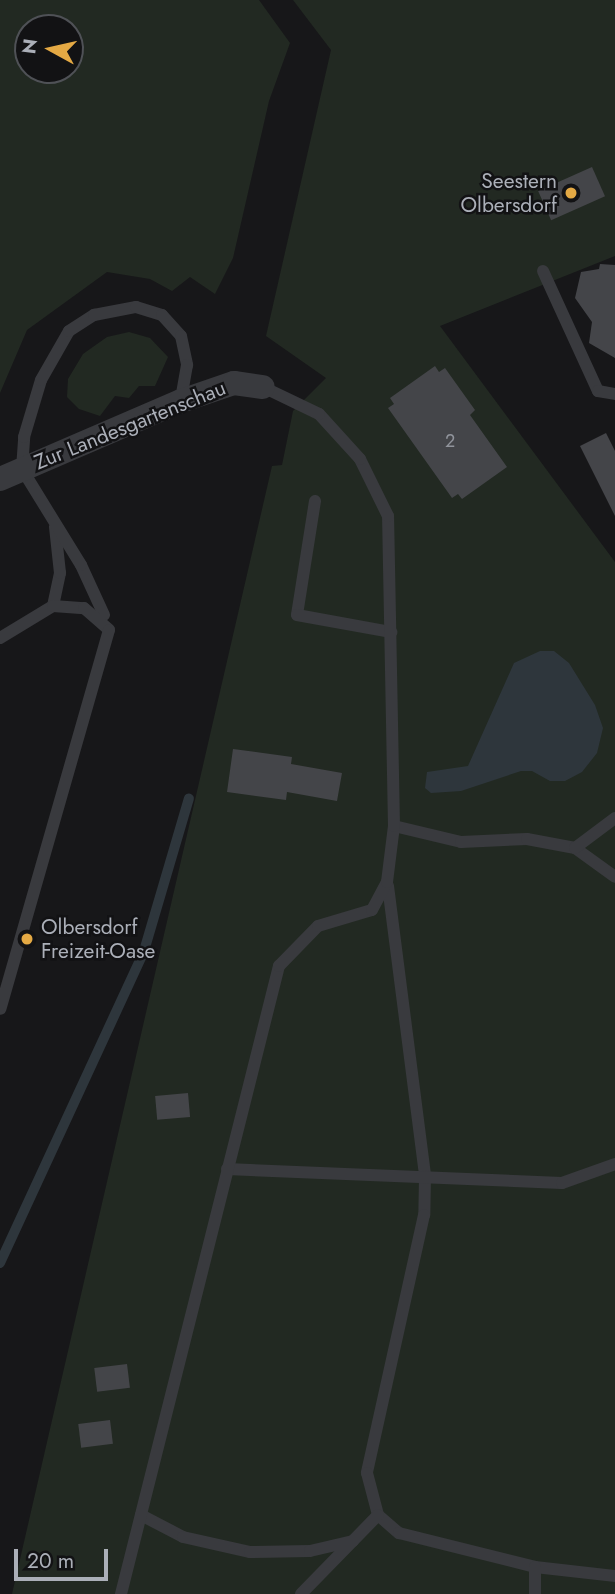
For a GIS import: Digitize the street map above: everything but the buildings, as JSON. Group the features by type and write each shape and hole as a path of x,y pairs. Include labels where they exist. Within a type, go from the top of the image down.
{"street":[{"name":"Zur Landesgartenschau","path":"11,474 181,401 234,383 263,387"}],"lane":[{"path":"543,271 598,391 615,394"},
{"path":"104,615 54,519 11,474 41,380 69,331 94,315 136,307 173,324 186,351 181,401"},
{"path":"263,387 319,414 360,459 388,516 394,826 387,882 425,1176 424,1215 368,1473 378,1515 399,1533 535,1567 615,1576"},
{"path":"315,501 297,615 391,632"},
{"path":"53,606 60,573 54,519"},
{"path":"0,638 53,606 84,608 109,630 0,1009"},
{"path":"575,848 615,818"},
{"path":"394,826 461,842 527,839 575,848 615,877"},
{"path":"124,1592 279,966 318,926 372,909 387,882"},
{"path":"227,1169 562,1183 615,1164"},
{"path":"141,1515 183,1537 250,1552 310,1551 353,1541"},
{"path":"301,1594 378,1515"},
{"path":"535,1567 535,1594"}],"shaded area":[{"path":"0,0 259,0 290,43 269,101 233,258 215,294 190,277 172,291 150,279 107,272 27,330 0,393"},
{"path":"293,0 615,0 615,256 440,326 615,562 615,1594 12,1594 272,466 282,465 293,411 326,378 266,336 331,50"},
{"path":"129,332 150,338 168,357 155,386 139,386 129,398 115,396 100,416 79,409 67,397 68,379 83,354 107,337"},
{"path":"540,651 554,651 569,663 595,705 603,728 597,753 582,772 565,781 550,781 532,771 521,771 461,791 431,793 425,788 427,772 468,766 514,663"}],"waterway":[{"path":"0,1263 144,951 189,798"}],"place":[{"name":"Seestern Olbersdorf","path":"571,193"},
{"name":"Olbersdorf Freizeit-Oase","path":"27,939"}]}
